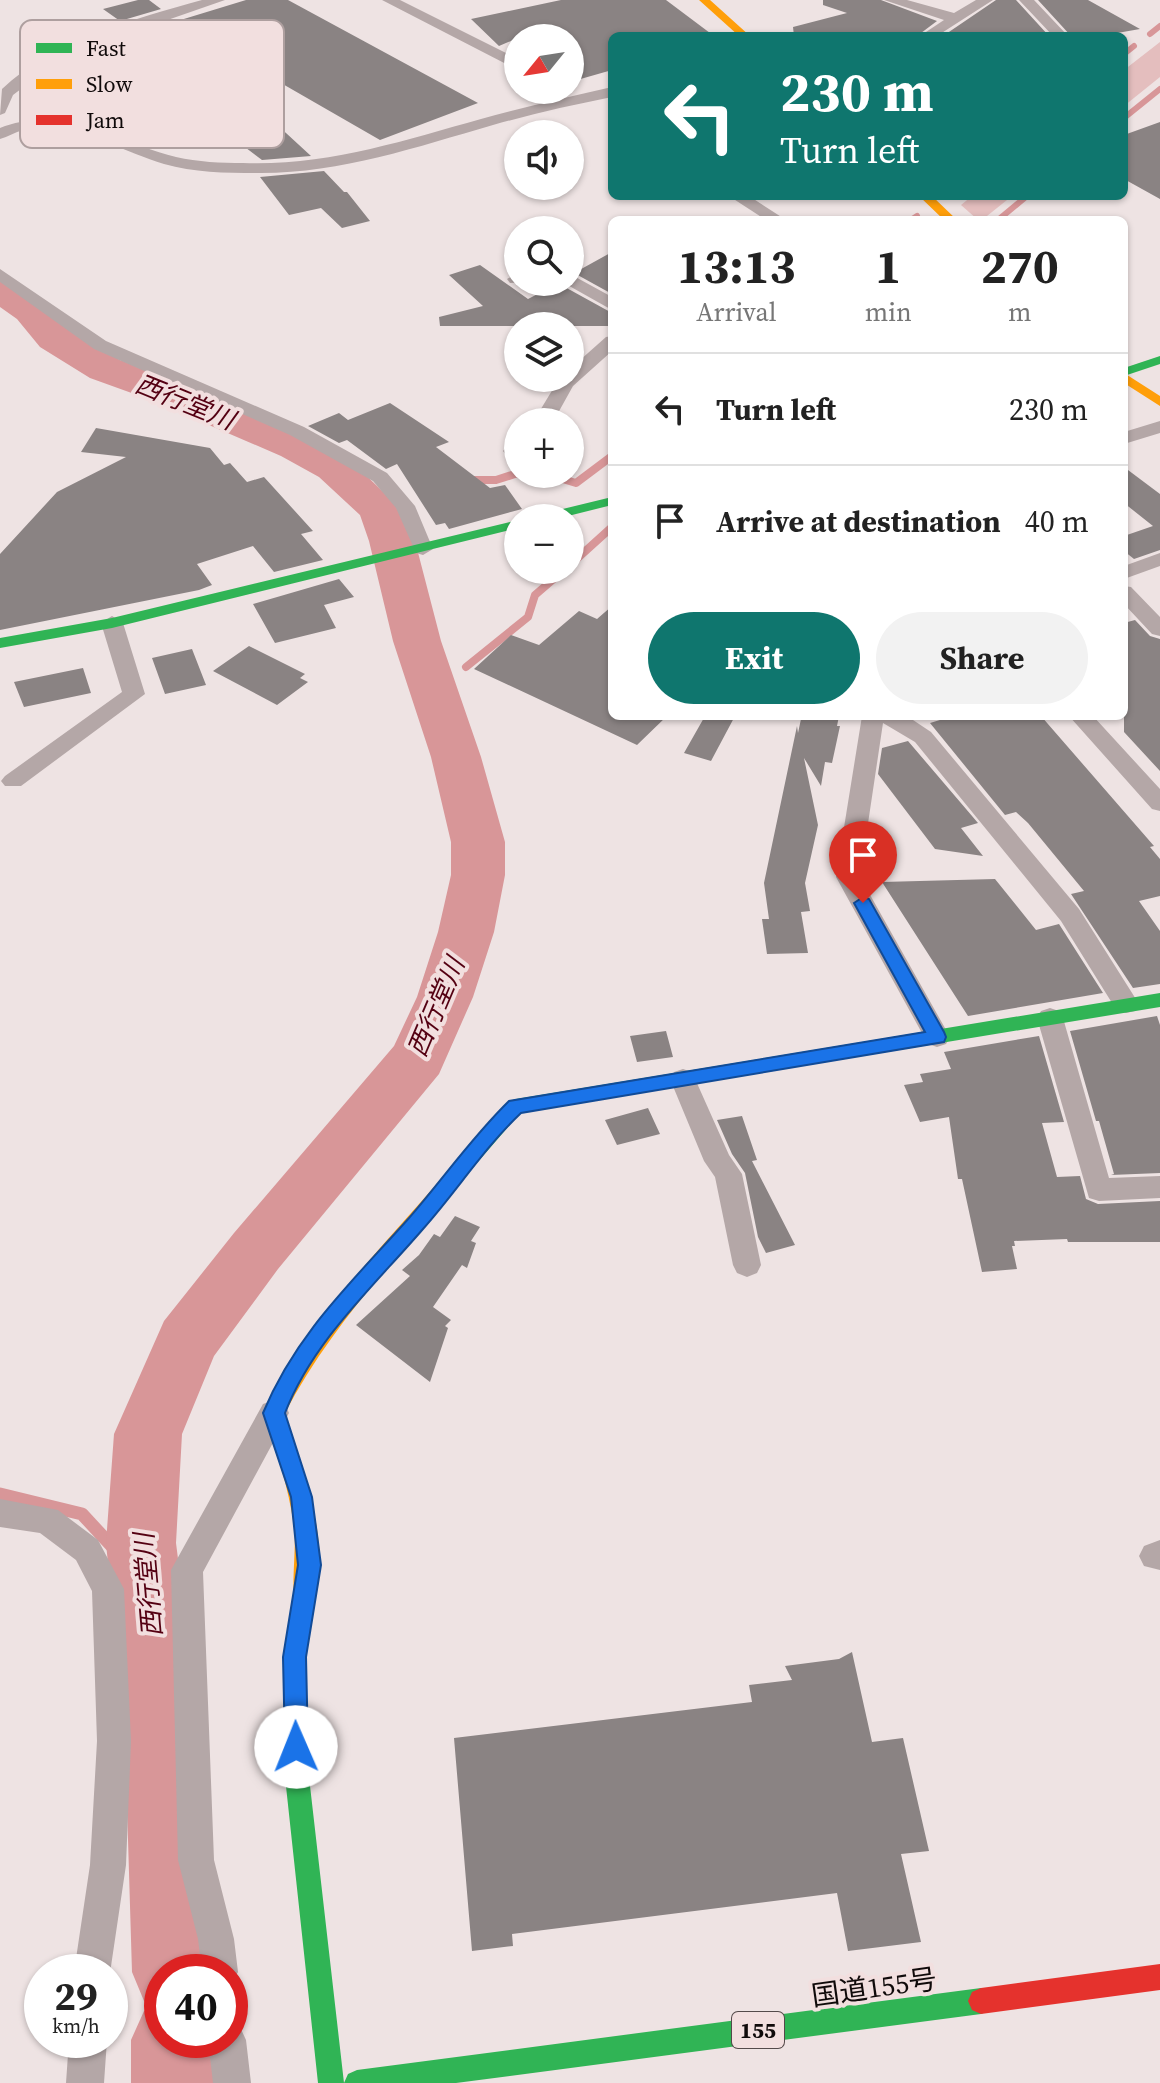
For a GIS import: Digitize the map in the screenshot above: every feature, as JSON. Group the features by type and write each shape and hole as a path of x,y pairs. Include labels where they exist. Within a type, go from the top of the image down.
{"main road":[{"path":"704,0 740,32"},
{"path":"929,200 947,216"},
{"path":"1128,372 1160,360"},
{"path":"1128,377 1160,402"},
{"path":"584,508 608,502"},
{"path":"0,643 112,623 504,528"},
{"path":"331,2083 297,1777 295,1657 310,1565 302,1497 274,1413 288,1379 346,1299 417,1222 493,1128 516,1106 1160,1000"},
{"name":"国道155号","path":"357,2083 1160,1977"}],"street":[{"path":"151,20 218,0"},
{"path":"389,0 504,58"},
{"path":"891,0 954,18"},
{"path":"933,32 986,0"},
{"path":"1026,0 1057,32"},
{"path":"0,110 7,92 20,82"},
{"path":"584,98 608,93"},
{"path":"584,99 602,108"},
{"path":"126,148 168,162 195,166 290,167 332,163 397,149 553,104"},
{"path":"0,134 20,125"},
{"path":"744,200 771,216"},
{"path":"0,274 100,345 297,431 380,477 405,506 418,550"},
{"path":"584,288 608,303"},
{"path":"551,408 566,383 608,345"},
{"path":"1128,437 1160,427"},
{"path":"1128,571 1160,559"},
{"path":"1128,596 1160,629"},
{"path":"13,781 134,694 112,623"},
{"path":"872,720 848,877 937,1037"},
{"path":"898,720 923,737 1070,915 1126,1004"},
{"path":"1084,720 1160,803"},
{"path":"1050,1018 1099,1190 1160,1187"},
{"path":"683,1079 718,1161 728,1174 747,1265"},
{"path":"218,1954 196,1860 187,1570 274,1413"},
{"path":"0,1513 47,1520 87,1550 108,1589 114,1741 108,1865 93,1954"},
{"path":"85,2083 87,2058"},
{"path":"229,2058 232,2083"}],"shaded area":[{"path":"1160,42 1160,77 1128,103 1128,67"},
{"path":"967,200 1007,200 987,216 973,216 961,205"}],"building":[{"path":"149,0 161,9 119,20 103,9"},
{"path":"246,0 288,0 478,103 380,140 284,85 284,20 181,20"},
{"path":"561,0 666,0 709,32 608,32 608,71 584,78 584,24 504,24 504,44 499,46 471,19"},
{"path":"823,0 881,0 937,21 922,32 794,32 793,27 847,13 823,5"},
{"path":"996,0 1016,0 1045,32 949,32"},
{"path":"1038,0 1088,0 1140,29 1123,32 1067,32"},
{"path":"1160,122 1160,199 1128,181 1128,134"},
{"path":"284,131 311,156 262,160 246,148 284,148"},
{"path":"324,171 347,192 370,221 342,228 321,208 289,215 260,177"},
{"path":"608,254 608,292 584,279 584,267"},
{"path":"480,265 504,282 504,296 524,296 528,299 534,296 581,296 608,311 608,326 584,326 584,312 504,312 504,326 440,326 439,317 483,306 449,275"},
{"path":"390,403 449,442 436,447 490,488 504,485 518,504 504,504 504,514 449,529 445,523 436,525 397,464 386,469 347,440 339,443 308,426 339,413 348,420"},
{"path":"96,428 210,448 224,465 230,463 247,482 264,477 313,531 301,534 323,560 274,572 253,546 197,564 212,585 199,590 0,630 0,554 57,492 126,457 81,452"},
{"path":"1128,470 1160,494 1160,550 1134,559 1128,554 1128,535 1153,526 1128,506"},
{"path":"339,579 354,597 324,605 336,628 275,643 253,604"},
{"path":"608,609 608,720 663,720 637,745 474,669 511,635 539,645 579,611 597,619"},
{"path":"1135,620 1150,636 1160,639 1160,771 1124,732 1124,720 1128,720 1128,622"},
{"path":"249,646 305,674 300,678 308,682 277,705 213,671"},
{"path":"192,649 206,685 165,694 152,658"},
{"path":"83,668 91,693 24,707 14,682"},
{"path":"703,720 733,720 711,761 684,753"},
{"path":"801,720 838,720 837,726 840,726 832,763 825,762 821,786 804,758 818,825 805,883 810,911 801,912 808,953 767,954 762,919 769,919 764,883 797,726 798,733"},
{"path":"940,720 1044,720 1154,846 1150,847 1160,859 1160,896 1139,901 1160,931 1160,984 1133,988 1071,894 1084,891 1028,823 1016,812 1005,815 930,723"},
{"path":"908,741 978,823 961,828 983,856 935,849 878,774 882,748"},
{"path":"995,879 1036,930 1059,924 1103,993 968,1016 882,882"},
{"path":"1157,1016 1160,1025 1160,1173 1111,1175 1114,1174 1099,1121 1096,1121 1070,1031"},
{"path":"666,1031 673,1057 637,1062 630,1036"},
{"path":"1039,1036 1064,1122 1042,1123 1057,1177 1080,1176 1086,1199 1098,1204 1160,1201 1160,1242 1014,1241 1015,1246 1012,1246 1017,1269 982,1272 962,1179 958,1179 949,1117 920,1122 904,1085 923,1082 920,1074 951,1069 944,1052"},
{"path":"648,1108 660,1134 617,1145 605,1120"},
{"path":"742,1116 757,1160 752,1161 795,1245 766,1253 758,1237 745,1173 732,1154 717,1120"},
{"path":"455,1216 480,1227 471,1241 476,1243 467,1268 462,1265 433,1307 451,1320 445,1326 448,1328 430,1382 356,1325 410,1276 402,1270 419,1255 434,1234 440,1237"},
{"path":"852,1652 872,1742 903,1738 929,1851 901,1854 921,1942 848,1951 837,1893 512,1934 513,1946 472,1951 454,1738 752,1702 749,1685 792,1680 785,1666 839,1659"}],"waterway":[{"path":"1150,34 1160,26"},
{"path":"1128,51 1134,46"},
{"path":"1128,115 1160,89"},
{"path":"1003,216 1022,200"},
{"name":"西行堂川","path":"0,289 31,311 54,338 105,369 166,391 296,447 334,468 380,510 392,541 417,641 456,757 478,842 478,875 466,932 445,997 418,1058 256,1251 187,1341 148,1434 141,1543 163,1740 172,1954"},
{"path":"584,477 608,459"},
{"path":"468,480 504,477"},
{"path":"584,552 608,531"},
{"path":"466,667 528,617 535,595 548,584"},
{"path":"0,1494 82,1514 146,1583"},
{"name":"西行堂川","path":"173,2058 173,2083"}],"traffic: fast":[{"path":"1128,371 1160,360"},
{"path":"584,508 608,502"},
{"path":"0,643 112,623 504,527"},
{"path":"463,1166 516,1106 1160,1000"},
{"path":"304,1599 295,1657 297,1777 331,2083"},
{"path":"357,2083 981,2001"}],"traffic: slow":[{"path":"704,0 740,32"},
{"path":"929,200 947,216"},
{"path":"1128,380 1160,402"},
{"path":"304,1599 307,1574 305,1527 296,1482 274,1413 292,1378 336,1314 463,1166"}],"traffic: jam":[{"path":"981,2001 1160,1977"}],"route":[{"path":"296,1747 295,1657 310,1565 302,1497 274,1413 288,1379 346,1299 417,1222 493,1128 516,1106 937,1037 863,903"}]}
